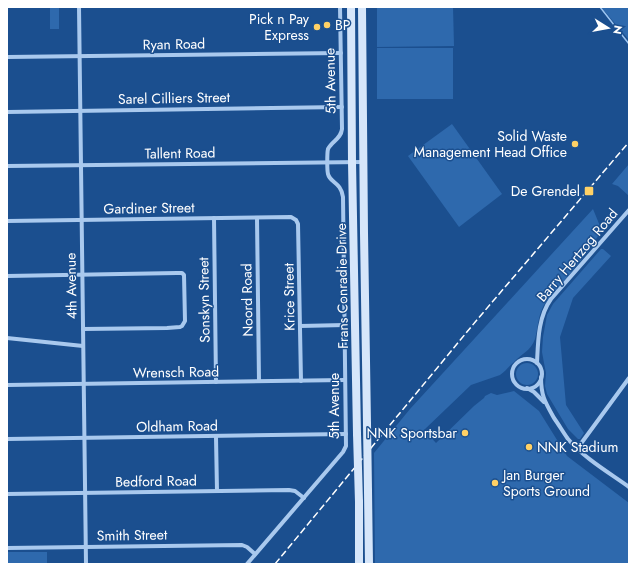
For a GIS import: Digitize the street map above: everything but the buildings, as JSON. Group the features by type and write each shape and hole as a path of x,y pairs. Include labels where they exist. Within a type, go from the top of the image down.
{"main road":[{"name":"Frans Conradie Drive","path":"351,7 352,162 359,564"},
{"name":"Frans Conradie Drive","path":"362,7 369,564"}],"street":[{"name":"4th Avenue","path":"79,7 86,564"},
{"name":"5th Avenue","path":"247,564 343,452 346,446 343,196 340,187 328,176 327,151 342,133 340,7"},
{"name":"Ryan Road","path":"7,57 341,53"},
{"name":"Sarel Cilliers Street","path":"7,112 342,107"},
{"name":"Tallent Road","path":"7,166 363,162"},
{"name":"Barry Hertzog Road","path":"538,363 538,340 546,307 551,299 629,210"},
{"name":"Gardiner Street","path":"7,221 291,217"},
{"name":"Krice Street","path":"291,217 296,220 298,224 300,381"},
{"name":"Sonskyn Street","path":"214,218 216,382"},
{"name":"Noord Road","path":"257,218 259,381"},
{"path":"7,276 182,273 184,275 185,317 182,326 173,328 83,329"},
{"path":"300,326 345,325"},
{"path":"7,338 83,346"},
{"path":"546,404 536,394 527,388 519,386 513,380 512,376 516,363 525,359 538,363 542,372 541,392 546,404 564,434 577,448 629,487"},
{"path":"527,388 532,388 536,385 541,377"},
{"path":"577,448 629,378"},
{"name":"Wrensch Road","path":"7,385 345,380"},
{"name":"Oldham Road","path":"7,439 346,434"},
{"path":"216,437 217,491"},
{"name":"Bedford Road","path":"7,494 292,490 304,498"},
{"name":"Smith Street","path":"7,548 242,545 247,547 255,554"}],"shaded area":[{"path":"50,7 59,7 59,29 50,29"},
{"path":"377,7 453,7 454,46 377,47"},
{"path":"601,7 629,7 629,40"},
{"path":"377,48 453,48 453,99 377,99"},
{"path":"452,124 502,194 459,227 408,156"},
{"path":"629,164 629,196 618,186 612,184"},
{"name":"Jan Burger Sports Ground","path":"593,209 602,231 596,239 597,241 544,305 539,317 535,339 531,347 500,375 471,385 424,430 436,443 485,396 491,393 497,395 514,391 539,411 567,456 629,503 629,564 375,564 374,453 410,409"},
{"path":"601,249 611,256 573,298 560,337 566,405 584,433 580,439 578,439 568,429 547,394 545,386 546,373 542,352 543,337 547,315 553,304"},
{"path":"523,363 531,363 538,370 538,378 531,385 523,385 516,378 516,370"},
{"path":"7,552 47,552 47,564 7,564"}],"waterway":[{"path":"600,7 629,44"}],"railway":[{"path":"275,564 476,321 629,142"}],"place":[{"name":"BP","path":"327,25"},
{"name":"Pick n Pay Express","path":"317,27"},
{"name":"Solid Waste Management Head Office","path":"575,144"},
{"name":"De Grendel","path":"589,191"},
{"name":"NNK Sportsbar","path":"465,433"},
{"name":"NNK Stadium","path":"529,447"},
{"name":"Jan Burger Sports Ground","path":"495,483"}]}
